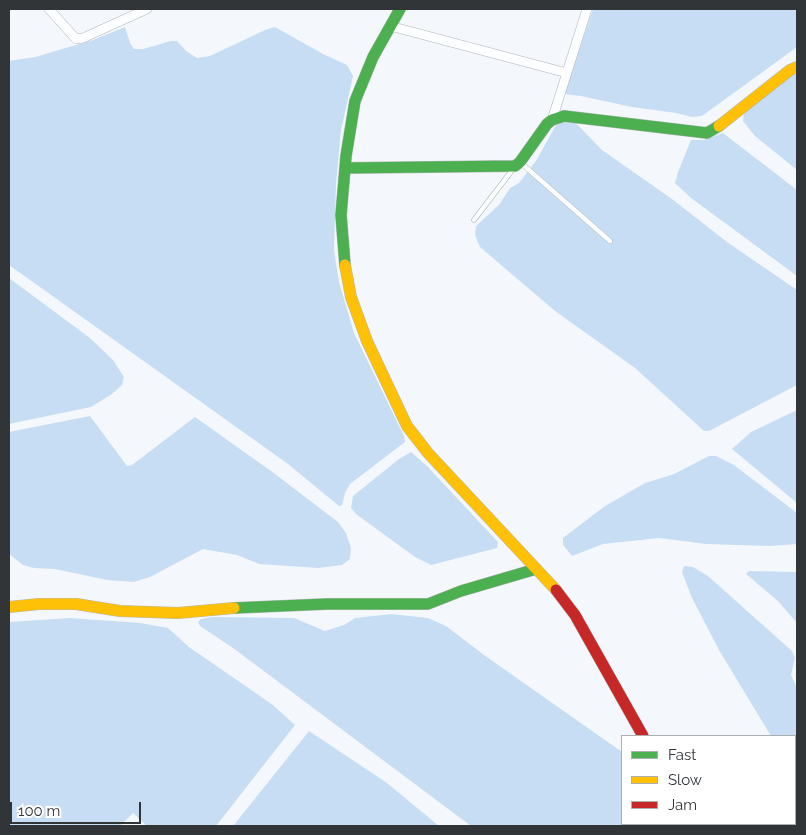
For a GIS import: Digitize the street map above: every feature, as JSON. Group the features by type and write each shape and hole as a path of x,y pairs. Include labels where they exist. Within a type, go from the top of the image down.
{"street":[{"path":"49,9 73,37 80,39 147,9"},
{"path":"400,9 373,57 355,101 344,168 341,214 346,275 351,297 367,340 396,404 416,440 555,588 575,615 642,735"},
{"path":"344,168 518,164 552,120 587,9"},
{"path":"390,26 567,73"},
{"path":"552,120 564,116 707,133 715,130 790,70 797,67"},
{"path":"9,607 39,604 76,604 120,611 178,613 217,609 328,604 428,604 461,591 536,569"}],"lane":[{"path":"474,220 518,164 610,241"}],"water":[{"path":"593,9 797,9 797,47 702,116 692,117 564,94"},
{"path":"125,27 134,49 143,49 177,41 186,51 197,58 210,56 275,27 347,65 353,76 341,130 336,184 334,250 339,282 354,333 404,436 405,442 350,484 342,505 339,506 288,464 9,265 9,61 35,57 93,40"},
{"path":"797,71 797,170 755,136 743,121 744,112"},
{"path":"572,119 602,150 672,199 727,242 797,290 797,385 709,431 704,431 635,368 555,311 480,247 475,235 476,226 499,205 510,188 519,183 536,161 556,125"},
{"path":"723,133 797,190 797,276 691,198 675,183 691,140 704,140"},
{"path":"9,278 90,338 113,360 124,377 122,385 112,394 91,407 9,424"},
{"path":"797,410 797,503 732,449 751,432"},
{"path":"90,416 127,466 132,465 195,417 338,522 346,533 351,548 350,559 342,565 318,568 259,564 237,555 203,549 150,577 134,582 107,580 55,569 34,568 23,565 9,554 9,432"},
{"path":"411,452 427,466 498,542 497,548 431,565 415,557 356,514 351,508 353,496 399,459"},
{"path":"709,456 716,456 734,465 797,513 797,544 770,546 706,544 659,538 603,544 572,556 563,545 563,538 605,506 645,483 674,474"},
{"path":"684,566 693,567 708,576 792,651 795,658 791,675 797,688 797,775 796,735 770,735 719,650 692,598 682,572"},
{"path":"749,571 797,572 797,623 778,601 746,574"},
{"path":"391,614 428,618 446,626 621,751 621,825 674,826 471,826 233,648 200,626 198,622 201,619 213,617 294,618 325,631 344,625 355,618"},
{"path":"70,618 140,623 168,628 189,647 273,705 295,725 216,826 147,826 133,813 120,826 9,826 9,622"},
{"path":"309,731 387,783 439,826 233,826"}],"traffic: fast":[{"path":"345,265 341,215 346,156 355,101 373,57 400,9"},
{"path":"345,168 515,166 520,162 547,124 564,116 707,133 719,126"},
{"path":"234,608 327,604 428,604 461,591 536,569"}],"traffic: slow":[{"path":"719,126 790,70 797,67"},
{"path":"345,265 351,297 367,341 407,426 428,453 556,590"},
{"path":"9,607 39,604 76,604 120,611 178,613 234,608"}],"traffic: jam":[{"path":"556,590 575,615 642,735"}]}
